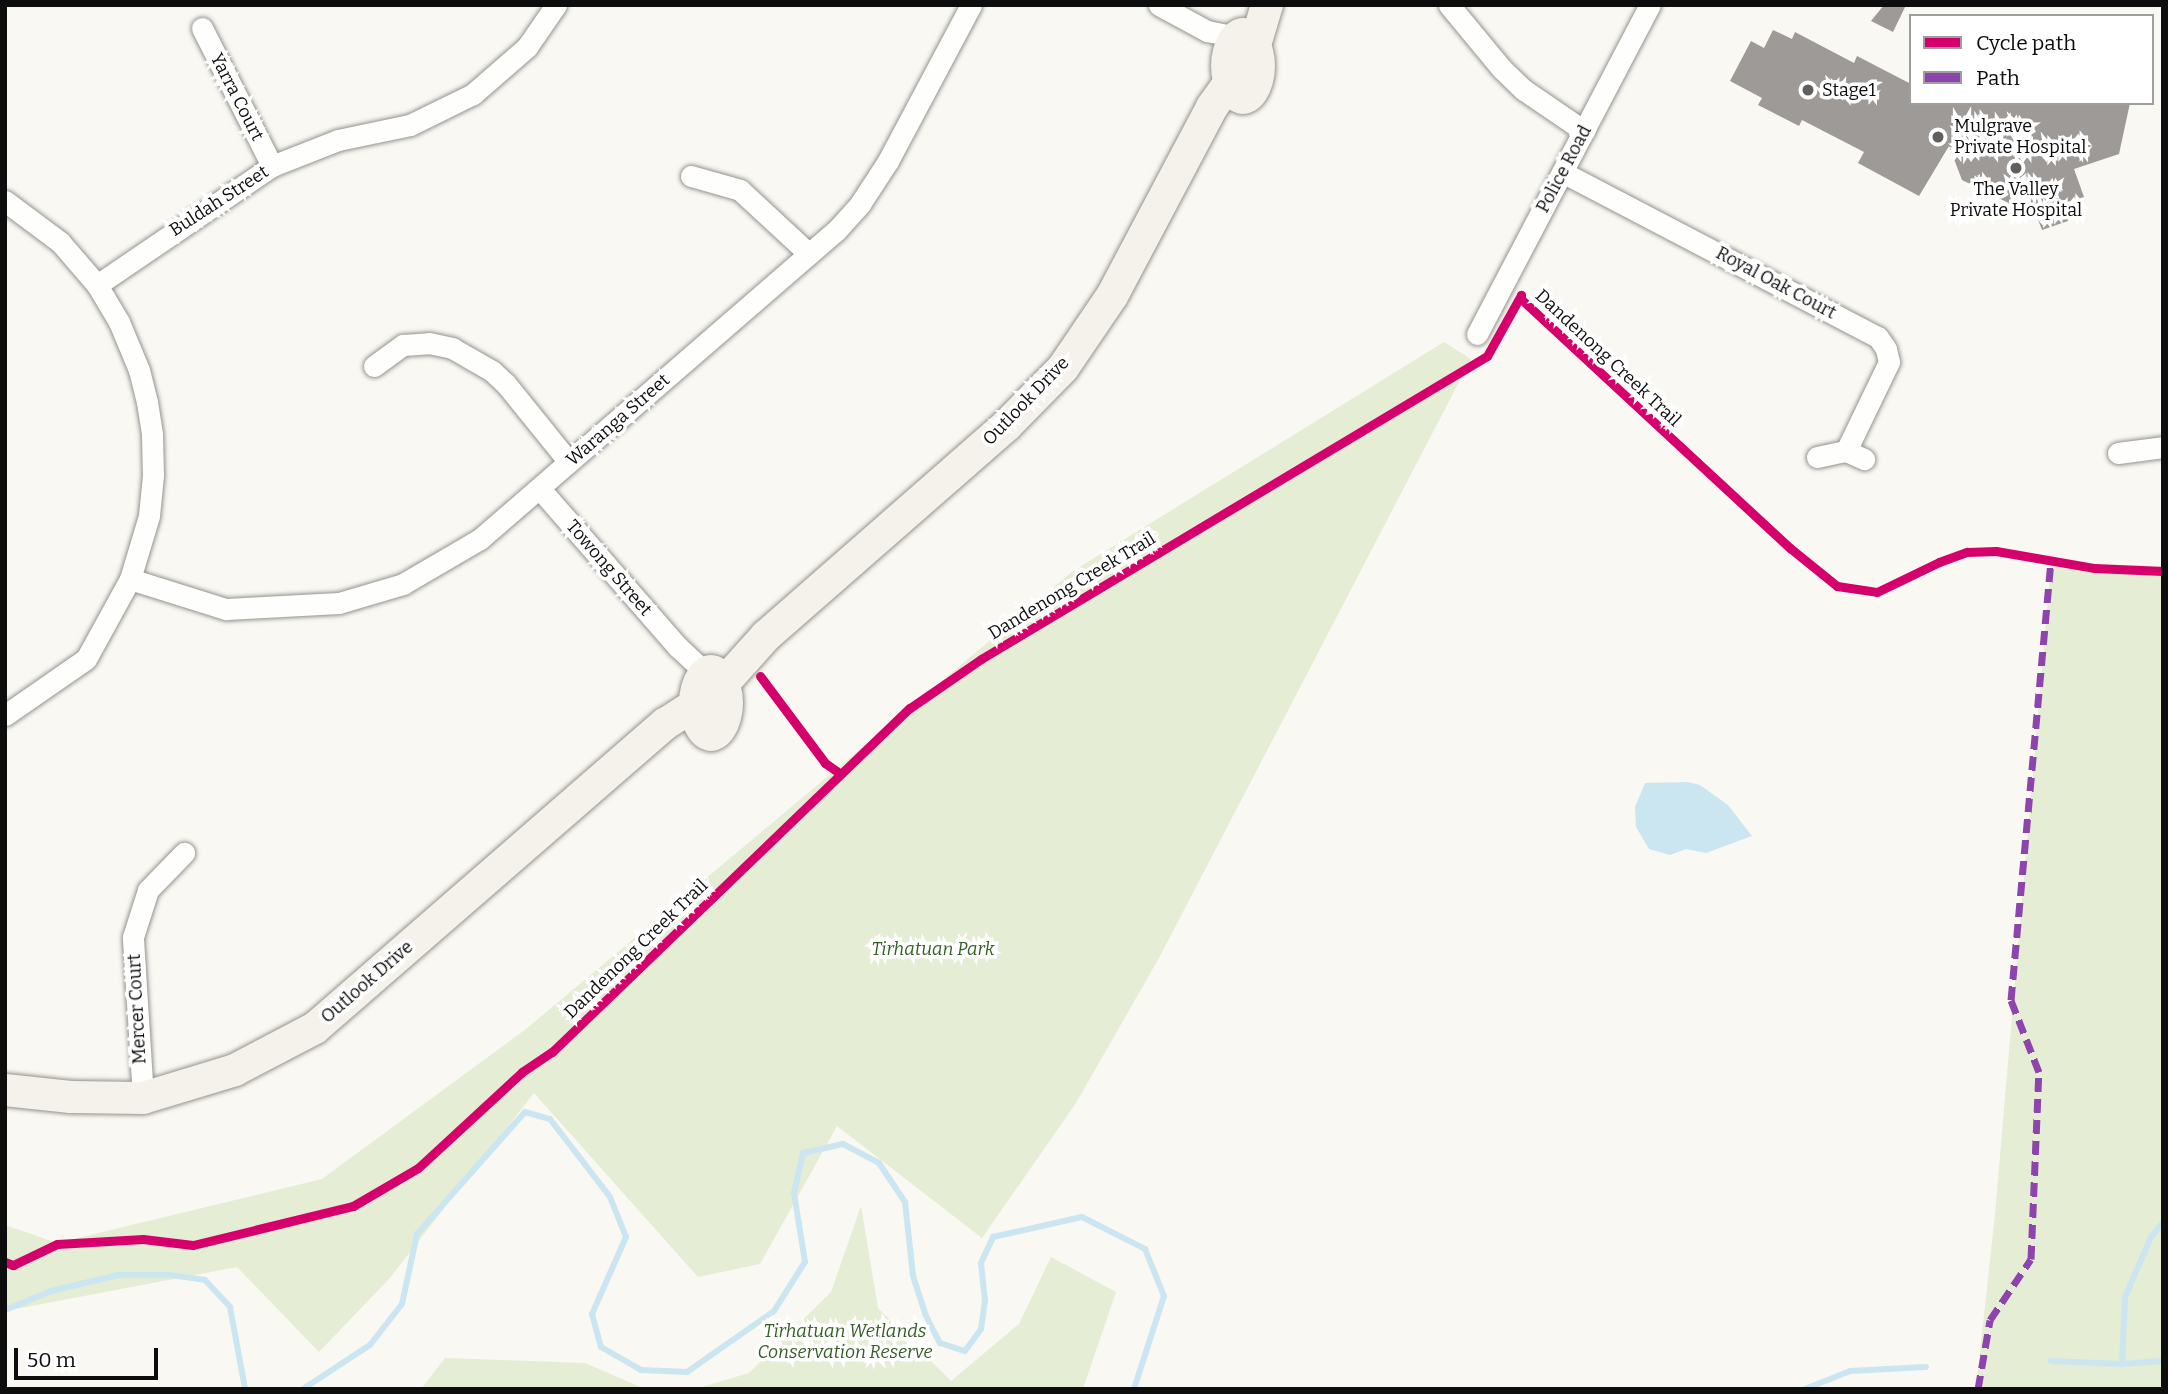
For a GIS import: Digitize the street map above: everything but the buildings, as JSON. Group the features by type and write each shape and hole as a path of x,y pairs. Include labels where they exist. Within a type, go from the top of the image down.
{"street":[{"name":"Buldah Street","path":"97,285 272,166 338,140 410,125 472,94 527,47 556,5"},
{"name":"Waranga Street","path":"130,579 226,610 339,603 403,584 480,539 835,232 874,184 971,5"},
{"path":"1159,5 1233,45"},
{"name":"Outlook Drive","path":"5,1090 71,1097 143,1098 235,1070 315,1028 665,724 706,681 766,636 1006,426 1063,368 1112,296 1212,107 1233,45 1265,5"},
{"path":"1449,5 1517,83 1549,110 1584,131"},
{"name":"Police Road","path":"1477,334 1650,5"},
{"name":"Yarra Court","path":"202,27 272,166"},
{"name":"Royal Oak Court","path":"1562,172 1878,337 1886,349 1889,362 1855,455 1817,457"},
{"path":"691,176 740,190 809,254"},
{"path":"5,201 52,235 97,285 119,322 139,370 152,435 149,516 130,579 86,659 8,706"},
{"path":"374,366 403,345 429,343 452,348 492,371 506,384 569,461"},
{"path":"2118,453 2163,447"},
{"name":"Towong Street","path":"540,489 706,681"},
{"name":"Mercer Court","path":"143,1098 133,937 148,890 184,853"}],"green space":[{"name":"Tirhatuan Park","path":"1444,342 1471,359 1159,958 1076,1103 982,1238 837,1126 760,1264 698,1277 534,1093 389,1279 319,1352 237,1267 5,1311 5,1225 57,1243 322,1179 526,1029 1073,571"},
{"path":"2051,563 2163,566 2163,1389 1976,1389 1995,1214"},
{"name":"Tirhatuan Wetlands Conservation Reserve","path":"861,1206 878,1308 951,1381 1019,1324 1051,1257 1116,1292 1083,1389 695,1389 749,1373 831,1292"},
{"path":"445,1358 585,1363 645,1389 421,1389"}],"water":[{"path":"1688,782 1700,785 1728,805 1752,836 1706,853 1686,849 1670,855 1649,849 1636,827 1635,807 1645,783"}],"waterway":[{"path":"303,1389 370,1345 402,1304 417,1234 525,1112 550,1119 610,1197 626,1237 592,1314 601,1347 641,1370 687,1372 774,1311 805,1262 794,1193 803,1153 843,1144 879,1163 905,1202 913,1276 925,1314 940,1343 965,1351 981,1329 985,1301 981,1263 993,1237 1082,1217 1145,1249 1164,1296 1134,1389"},
{"path":"2051,1361 2122,1364 2125,1297 2151,1237 2163,1222"},
{"path":"5,1310 51,1291 118,1275 170,1275 205,1280 230,1307 245,1389"},
{"path":"2122,1364 2163,1361"},
{"path":"1805,1389 1850,1371 1926,1367"}],"marked path":[{"path":"1978,1389 1990,1320 2031,1259 2039,1072 2011,1000 2051,563"}],"cycle path":[{"name":"Dandenong Creek Trail","path":"5,1262 13,1265 57,1244 143,1239 193,1245 353,1206 418,1168 522,1072 552,1052 910,708 981,659 1487,356 1521,295 1521,299 1790,548 1837,586 1877,592 1939,562 1967,552 1996,551 2094,568 2163,571"},
{"path":"760,676 825,763 841,774"}],"place":[{"name":"Stage1","path":"1808,90"},
{"name":"Mulgrave Private Hospital","path":"1938,137"},
{"name":"The Valley Private Hospital","path":"2016,168"}]}
